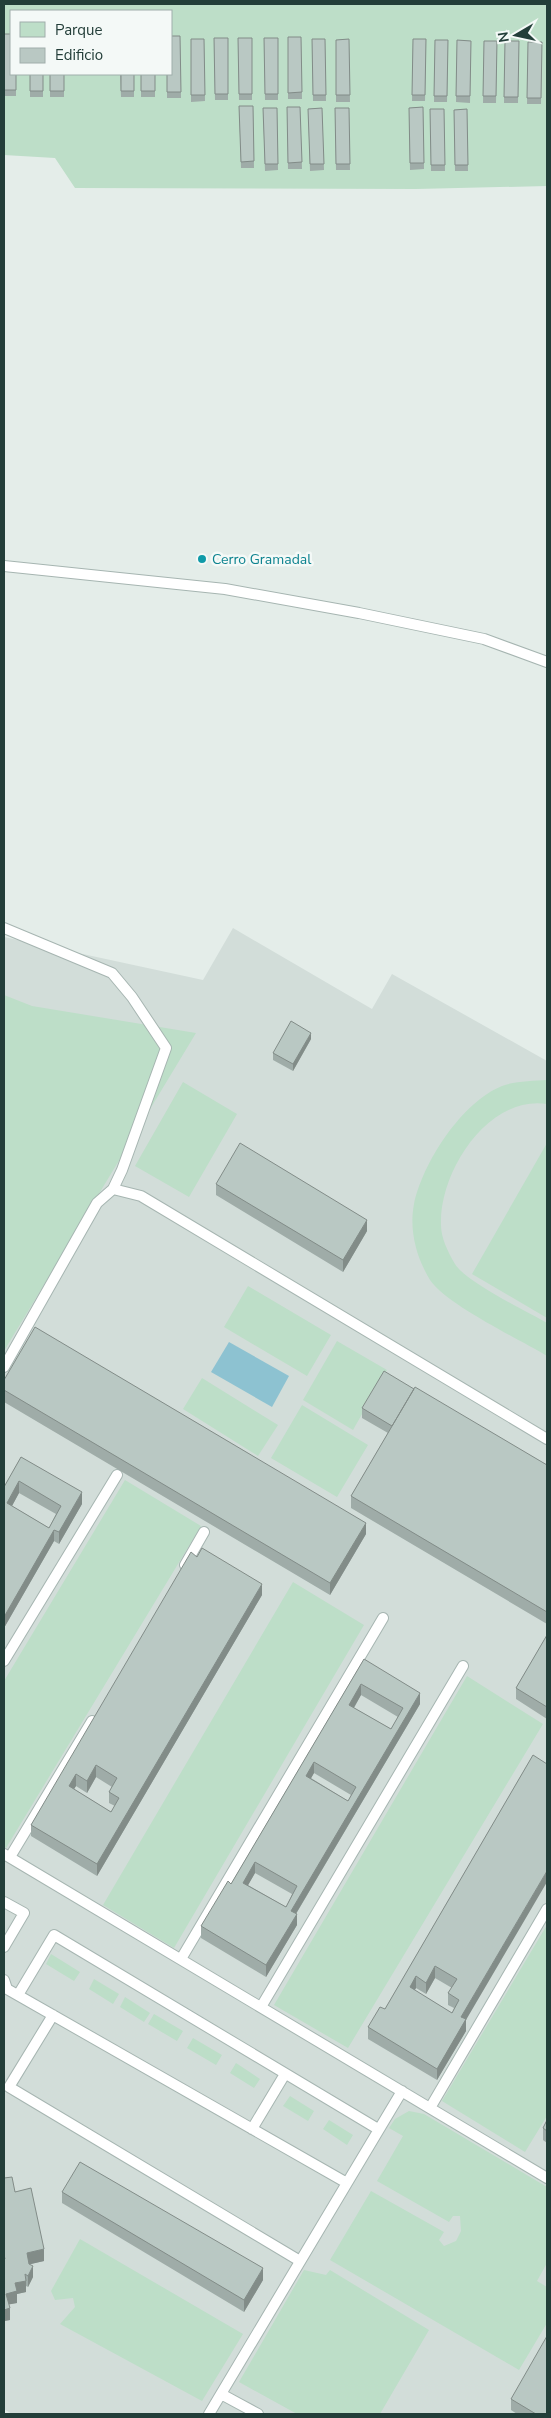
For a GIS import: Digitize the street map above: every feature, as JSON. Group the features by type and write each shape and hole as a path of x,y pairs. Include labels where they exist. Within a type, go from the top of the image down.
{"lane":[{"path":"4,566 226,590 359,613 484,638 547,662"},
{"path":"4,928 112,973 132,997 166,1048 122,1170 113,1189 97,1203 4,1367"},
{"path":"113,1189 141,1196 547,1439"},
{"path":"4,1661 117,1476"},
{"path":"179,1575 204,1532"},
{"path":"181,1959 383,1618"},
{"path":"261,2007 463,1666"},
{"path":"97,1712 7,1856 547,2178"},
{"path":"4,1902 24,1914 4,1947"},
{"path":"430,2108 547,1909"},
{"path":"18,1995 54,1936 378,2130"},
{"path":"4,1980 7,1989 347,2183"},
{"path":"53,2015 9,2087 300,2261"},
{"path":"252,2129 285,2074"},
{"path":"209,2414 402,2091"},
{"path":"221,2394 258,2414"}],"shaded area":[{"path":"233,928 372,1009 392,974 547,1061 547,2414 12,2414 4,2409 4,937 203,980"}],"green space":[{"path":"4,4 547,4 547,186 416,189 75,188 55,158 4,155"},
{"path":"4,995 32,1006 196,1033 4,1351"},
{"path":"547,1080 547,1104 525,1104 505,1112 487,1124 471,1141 458,1161 448,1182 441,1225 447,1250 461,1271 483,1287 547,1323 547,1356 467,1311 439,1290 430,1280 417,1253 412,1224 414,1204 426,1170 446,1135 459,1119 487,1094 502,1086 518,1082"},
{"path":"183,1082 237,1114 189,1197 135,1166"},
{"path":"547,1143 547,1318 472,1274"},
{"path":"248,1286 331,1335 307,1376 224,1327"},
{"path":"337,1341 387,1370 353,1430 303,1400"},
{"path":"202,1378 278,1425 258,1456 183,1409"},
{"path":"302,1405 368,1445 337,1497 271,1458"},
{"path":"125,1480 201,1526 6,1848 4,1847 4,1681"},
{"path":"293,1582 364,1625 174,1948 103,1905"},
{"path":"467,1676 543,1724 348,2048 274,2005"},
{"path":"547,1925 547,2116 525,2152 442,2101"},
{"path":"51,1954 80,1972 74,1981 46,1964"},
{"path":"94,1979 119,1994 113,2004 89,1989"},
{"path":"125,1997 150,2013 144,2022 120,2007"},
{"path":"154,2014 183,2031 177,2041 148,2024"},
{"path":"193,2038 222,2055 216,2065 187,2048"},
{"path":"236,2063 260,2079 254,2088 230,2073"},
{"path":"290,2096 314,2111 308,2121 283,2106"},
{"path":"409,2111 424,2114 547,2187 547,2263 537,2281 547,2287 547,2323 519,2370 330,2260 371,2191 444,2232 439,2240 444,2246 456,2241 461,2231 460,2216 453,2216 449,2222 377,2181 403,2136 389,2128 395,2119"},
{"path":"329,2120 353,2135 347,2145 323,2129"},
{"path":"80,2239 243,2334 202,2401 60,2324 75,2307 73,2298 55,2300 51,2291"},
{"path":"304,2270 326,2275 330,2270 429,2330 380,2414 297,2414 239,2382"}],"water":[{"path":"229,1342 289,1376 272,1407 211,1372"}],"building":[{"path":"4,34 10,34 10,75 16,75 16,90 4,90"},
{"path":"172,36 180,36 181,92 167,92 167,75 172,75"},
{"path":"288,37 301,37 302,92 288,93"},
{"path":"214,38 228,38 228,94 215,94"},
{"path":"238,38 252,38 252,94 239,94"},
{"path":"264,38 278,38 278,94 265,94"},
{"path":"191,39 204,39 205,95 191,95"},
{"path":"312,39 325,39 326,95 313,95"},
{"path":"349,39 350,95 336,95 336,40"},
{"path":"413,39 426,39 425,95 412,95"},
{"path":"435,40 448,40 447,96 434,96"},
{"path":"457,40 471,41 470,96 456,96"},
{"path":"484,41 497,41 496,96 483,96"},
{"path":"505,41 519,41 518,97 504,97"},
{"path":"528,42 542,42 541,98 527,98"},
{"path":"30,75 43,75 43,91 30,91"},
{"path":"50,75 64,75 64,91 50,91"},
{"path":"121,75 134,75 134,91 121,91"},
{"path":"141,75 155,75 155,91 141,91"},
{"path":"239,106 253,106 254,161 241,162"},
{"path":"287,107 300,107 302,162 288,163"},
{"path":"423,107 424,163 410,163 409,108"},
{"path":"263,108 277,108 278,164 265,164"},
{"path":"322,108 324,164 310,164 308,109"},
{"path":"335,108 349,108 350,164 336,164"},
{"path":"430,109 444,109 445,165 431,165"},
{"path":"467,109 468,165 455,165 454,110"},
{"path":"291,1021 311,1033 293,1064 273,1053"},
{"path":"240,1143 367,1220 343,1260 216,1184"},
{"path":"35,1327 366,1523 330,1583 4,1390 4,1380"},
{"path":"384,1371 414,1389 392,1426 362,1408"},
{"path":"415,1387 547,1465 547,1612 351,1496"},
{"path":"21,1457 82,1492 59,1532 54,1530 4,1617 4,1487","holes":["19,1481 61,1506 49,1528 7,1503"]},
{"path":"202,1548 262,1584 97,1864 31,1825 191,1552 197,1557","holes":["96,1765 117,1778 109,1792 119,1798 111,1812 69,1786 76,1774 87,1781"]},
{"path":"547,1635 547,1707 516,1688"},
{"path":"364,1659 420,1693 291,1911 297,1914 266,1965 201,1926 228,1881 231,1884","holes":["361,1684 403,1708 391,1729 349,1705","314,1762 356,1787 348,1801 306,1776","255,1862 297,1886 286,1907 243,1883"]},
{"path":"533,1755 547,1764 547,1871 461,2017 466,2019 437,2069 368,2027 380,2007 385,2009","holes":["435,1966 457,1979 448,1993 459,2000 452,2013 410,1987 416,1976 426,1983"]},
{"path":"547,2120 547,2131 543,2128"},
{"path":"80,2162 263,2268 244,2300 62,2192"},
{"path":"12,2177 15,2192 31,2188 44,2249 27,2253 29,2264 33,2266 28,2276 25,2274 26,2281 15,2283 17,2291 6,2294 10,2308 4,2310 4,2178"},
{"path":"547,2336 547,2414 536,2414 511,2399"}],"place":[{"name":"Cerro Gramadal","path":"202,559"}]}
